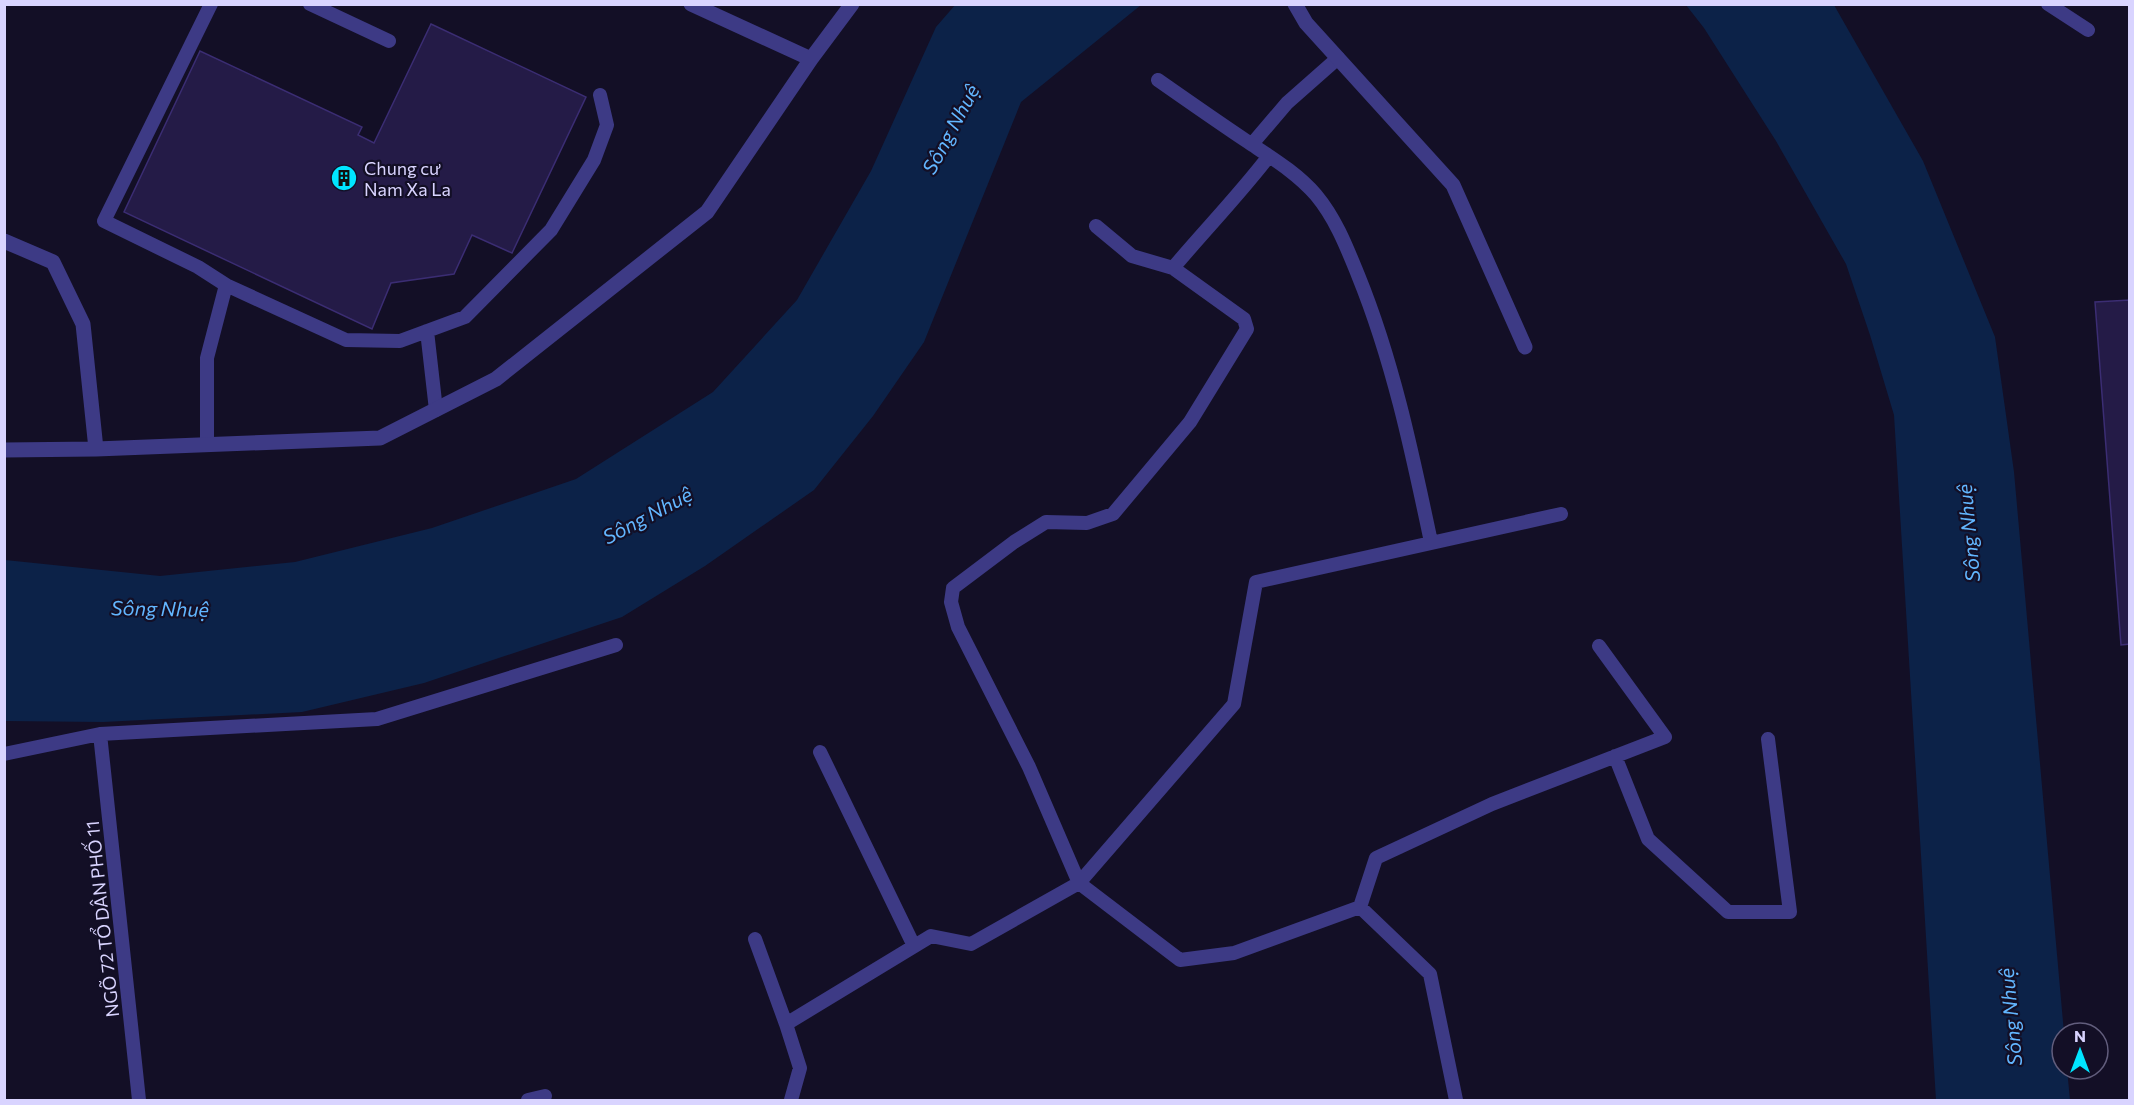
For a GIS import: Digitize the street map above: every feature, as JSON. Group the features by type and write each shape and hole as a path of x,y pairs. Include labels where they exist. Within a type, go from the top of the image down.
{"street":[{"path":"691,4 811,59"},
{"path":"4,450 96,449 380,438 496,379 707,212 811,59 852,4"},
{"path":"1295,4 1306,23 1452,185 1526,347"},
{"path":"4,242 53,262 83,324 96,449"}],"lane":[{"path":"211,4 104,221 198,267 226,285 346,340 400,341 465,316 551,230 594,160 607,125 600,95"},
{"path":"310,4 389,41"},
{"path":"2048,4 2088,30"},
{"path":"1252,144 1287,103 1338,58"},
{"path":"1158,80 1296,175 1316,195 1332,217 1370,306 1392,378 1410,440 1431,542"},
{"path":"1173,268 1269,156"},
{"path":"1096,226 1132,256 1173,268 1244,319 1247,329 1190,422 1113,514 1087,523 1046,522 1014,542 953,588 951,602 958,627 1029,767 1079,884 1180,960 1234,953 1360,907"},
{"path":"207,445 207,358 226,285"},
{"path":"427,331 436,410"},
{"path":"786,1024 931,936 971,944 1079,884 1234,704 1256,582 1561,514"},
{"path":"4,754 100,734 377,719 616,645"},
{"path":"1360,907 1376,858 1492,804 1665,737 1599,646"},
{"name":"NGÕ 72 TỔ DÂN PHỐ 11","path":"100,734 140,1101"},
{"path":"1615,756 1648,839 1728,912 1790,912 1768,739"},
{"path":"820,752 914,946"},
{"path":"1360,907 1430,974 1456,1101"},
{"path":"755,939 800,1068 791,1101"},
{"path":"528,1101 545,1096"}],"water":[{"name":"Sông Nhuệ","path":"956,4 1141,5 1021,102 924,342 873,416 814,490 705,566 622,617 424,683 302,712 103,722 5,721 5,560 160,576 295,562 432,528 576,479 713,392 797,300 871,171 936,27"},
{"name":"Sông Nhuệ","path":"1686,5 1834,5 1923,161 1995,337 2014,472 2063,1021 2050,1021 2050,1081 2068,1081 2070,1100 1936,1100 1894,415 1846,264 1776,141 1704,28"}],"building":[{"name":"Chung cư Nam Xa La","path":"431,24 586,97 512,253 472,235 454,274 391,283 372,329 124,212 200,51 362,127 358,135 374,143"},
{"path":"2130,300 2130,644 2121,645 2095,302"}],"place":[{"name":"Chung cư Nam Xa La","path":"344,178"}]}
